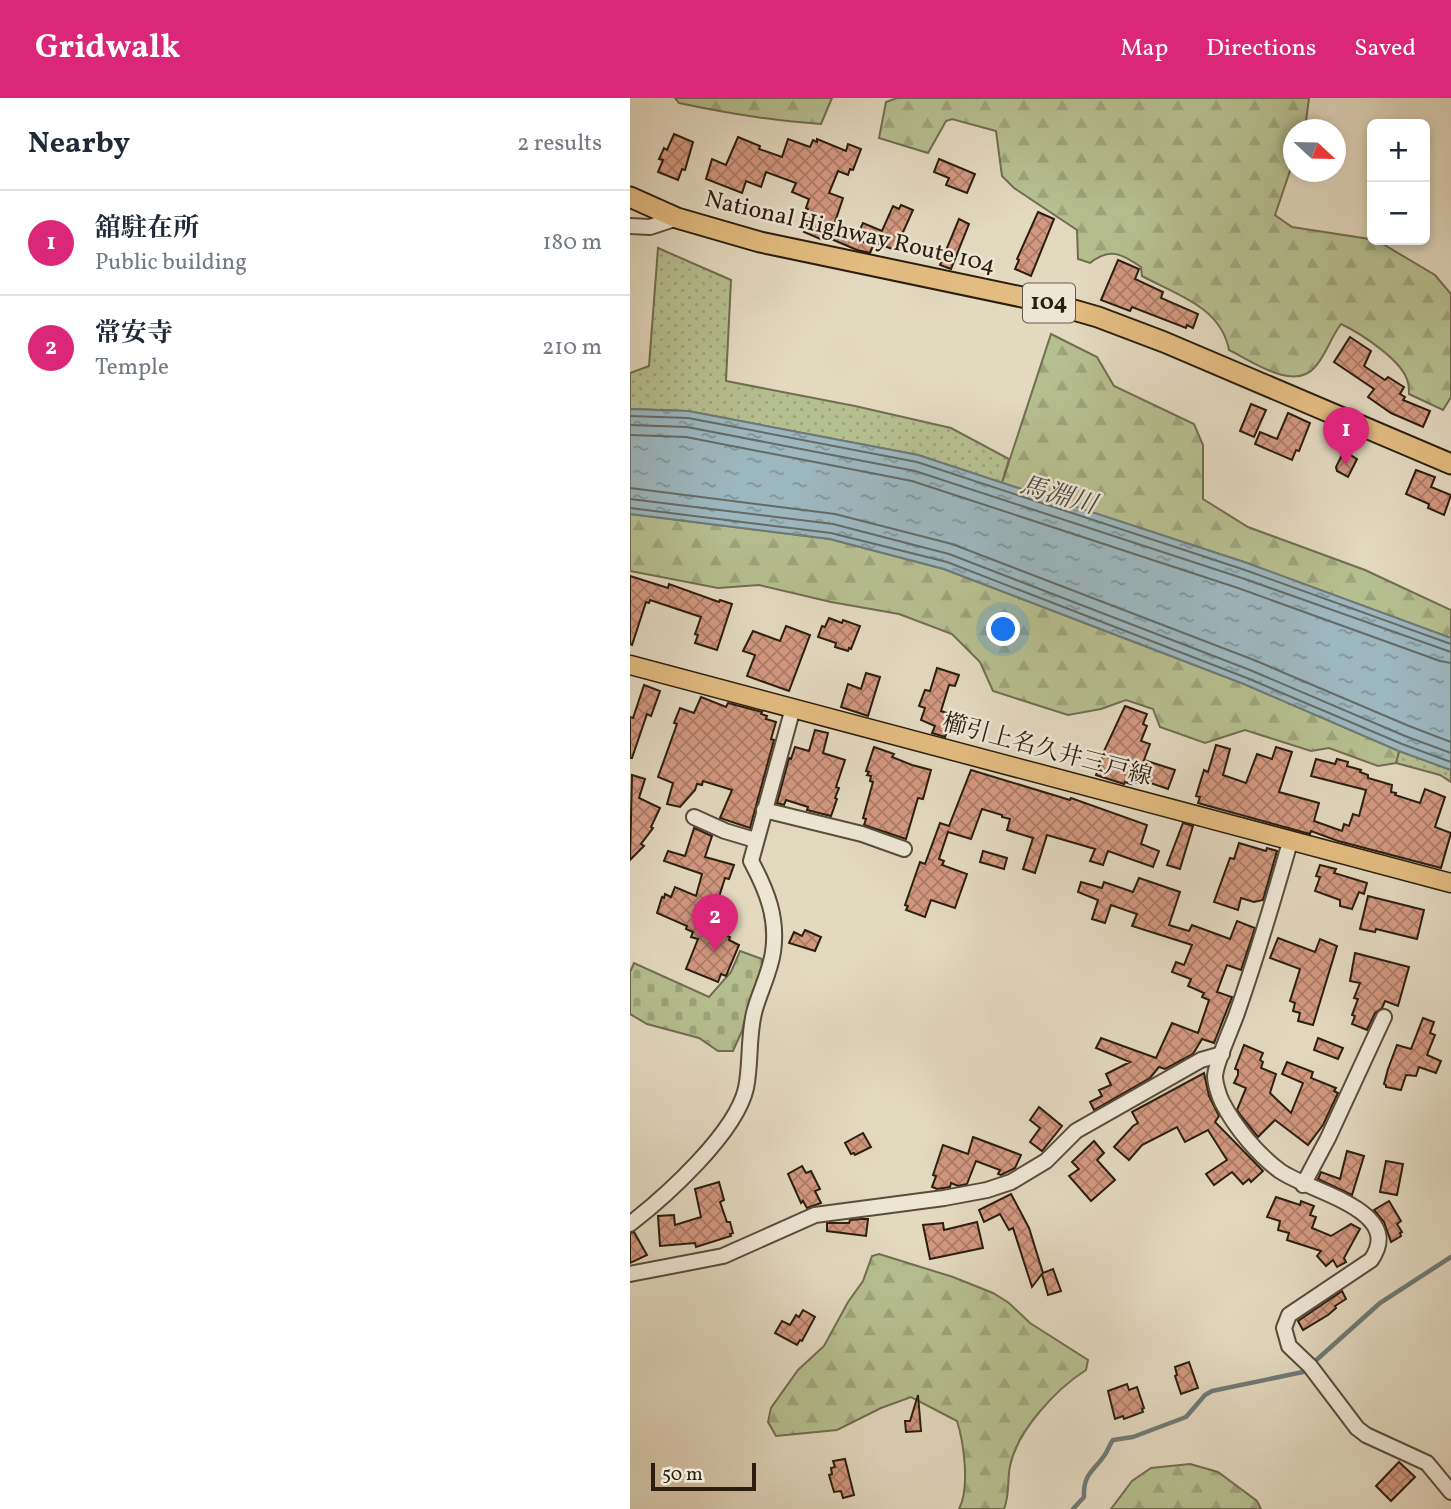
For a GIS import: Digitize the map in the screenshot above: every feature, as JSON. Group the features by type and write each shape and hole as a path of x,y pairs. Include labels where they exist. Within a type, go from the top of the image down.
{"highway":[{"name":"National Highway Route 104","path":"630,197 677,218 760,242 1046,302 1098,317 1164,342 1451,464"}],"main road":[{"name":"櫛引上名久井三戸線","path":"630,665 1451,883"}],"street":[{"path":"630,226 650,227 677,218"},
{"path":"630,1223 662,1199 710,1146 738,1111 746,1087 754,1016 773,953 774,916 766,888 751,861 793,708"},
{"path":"764,810 862,834 904,849"},
{"path":"694,817 725,831 755,840"},
{"path":"1290,842 1238,1012 1215,1075 1221,1100 1265,1159 1303,1185 1359,1209 1372,1220 1379,1236 1378,1249 1371,1261 1289,1315 1284,1328 1289,1346 1310,1366 1357,1428 1366,1435 1427,1463 1451,1492"},
{"path":"1303,1185 1328,1138 1384,1017"},
{"path":"630,1274 723,1256 815,1215 955,1196 1011,1182 1046,1161 1076,1131 1201,1060 1222,1054"}],"green space":[{"path":"675,98 832,98 821,124 732,113 679,103"},
{"path":"897,98 1309,98 1306,119 1283,119 1283,182 1286,182 1275,215 1292,227 1367,239 1367,245 1384,245 1435,275 1451,294 1451,397 1443,410 1409,394 1405,375 1399,366 1369,341 1341,324 1315,367 1306,374 1285,376 1261,367 1229,350 1217,323 1207,313 1183,296 1142,276 1141,267 1134,262 1116,254 1104,255 1090,263 1078,259 1077,230 1014,188 1002,176 996,131 952,119 946,121 928,153 879,138 886,102"},
{"path":"658,248 731,280 726,381 951,428 1009,459 1002,483 918,455 688,411 630,409 630,373 649,366"},
{"path":"1051,334 1097,357 1114,386 1194,424 1203,445 1203,499 1248,527 1365,570 1451,610 1451,638 1247,563 1002,483"},
{"path":"630,514 830,539 944,569 1244,684 1399,751 1396,763 1378,766 1329,748 1311,751 1245,730 1205,743 1160,727 1153,709 1126,700 1101,709 1068,715 993,691 980,662 952,634 899,614 759,585 718,588 630,571"},
{"path":"1399,751 1451,770 1451,782 1440,775 1396,763"},
{"path":"740,951 762,959 762,967 733,1051 718,1051 699,1038 647,1024 630,1014 630,972 634,963 709,997 731,972"},
{"path":"879,1254 953,1277 993,1293 1009,1303 1030,1323 1088,1360 1086,1370 1051,1399 1021,1439 1010,1466 1004,1509 959,1509 965,1478 964,1453 957,1421 911,1397 881,1408 837,1430 776,1436 768,1422 771,1408 798,1370 824,1346 863,1281 872,1256"},
{"path":"1190,1464 1218,1472 1257,1501 1261,1509 1111,1509 1132,1481 1151,1468"}],"water":[{"path":"630,409 688,411 918,455 1247,563 1451,638 1451,770 1399,751 1244,684 944,569 830,539 630,514"}],"building":[{"path":"674,134 693,142 685,170 682,169 678,180 658,172 663,160 659,159 664,148 667,150"},
{"path":"738,137 760,146 759,149 782,157 788,139 810,147 813,140 817,142 817,139 846,151 848,144 861,149 853,170 850,169 848,175 838,171 829,193 843,198 833,228 873,246 870,253 829,238 825,241 804,232 812,214 807,212 806,208 809,199 792,192 796,183 766,172 761,187 746,181 742,193 706,179 712,159 726,165"},
{"path":"939,159 975,174 967,193 946,185 949,178 934,172"},
{"path":"901,205 913,210 895,250 857,236 863,223 882,231 893,206 899,209"},
{"path":"1038,212 1054,219 1031,276 1015,269"},
{"path":"959,219 969,224 951,269 940,265"},
{"path":"1118,260 1139,269 1135,279 1163,292 1161,298 1198,314 1193,328 1187,325 1186,328 1132,307 1130,311 1101,300"},
{"path":"1350,337 1371,351 1364,366 1385,380 1388,377 1404,387 1400,394 1405,397 1403,400 1430,411 1423,427 1391,413 1368,397 1374,389 1334,362"},
{"path":"1251,404 1266,410 1254,437 1240,431"},
{"path":"1288,413 1310,423 1299,451 1296,450 1292,460 1255,444 1260,432 1277,439"},
{"path":"1344,451 1357,459 1348,477 1337,471 1336,467"},
{"path":"1416,470 1435,477 1431,487 1451,495 1444,515 1428,508 1429,504 1406,494"},
{"path":"630,576 668,588 669,584 732,604 717,650 695,643 701,617 650,600 649,603 646,602 632,645 630,644"},
{"path":"829,618 860,626 848,651 835,647 836,643 818,637"},
{"path":"786,626 810,635 789,691 747,676 755,655 743,651 753,631 780,641"},
{"path":"937,668 959,675 955,686 949,685 941,711 953,715 945,737 932,733 935,726 921,720 925,708 919,706 925,690 930,691"},
{"path":"866,673 880,677 868,716 841,707 848,684 861,689"},
{"path":"644,685 660,691 651,716 647,714 630,758 630,717 633,718"},
{"path":"701,697 726,707 728,703 762,712 761,714 767,716 766,719 776,722 771,739 774,740 750,828 720,818 732,790 703,781 702,785 697,784 680,807 667,804 673,783 658,777 677,724 674,723 680,708 694,713"},
{"path":"1125,706 1147,714 1143,724 1147,726 1141,741 1150,744 1144,760 1175,770 1168,789 1139,779 1138,783 1124,784 1096,775"},
{"path":"815,730 828,733 823,753 845,760 836,787 839,788 831,816 807,810 808,807 786,800 784,805 777,803 789,758 791,759 795,747 809,751"},
{"path":"1216,745 1230,749 1223,775 1246,783 1257,754 1272,759 1276,747 1292,752 1279,792 1319,803 1314,821 1342,831 1344,824 1349,826 1353,814 1359,816 1366,790 1311,776 1316,759 1335,764 1337,759 1348,762 1347,766 1361,770 1368,778 1392,785 1391,792 1396,793 1395,795 1420,803 1425,789 1445,797 1435,827 1451,833 1441,868 1338,841 1311,831 1310,834 1198,803 1200,797 1196,796 1204,770 1208,772"},
{"path":"874,747 894,754 892,757 931,770 923,799 918,798 906,839 864,825 866,819 863,818 873,782 866,771"},
{"path":"971,770 1070,800 1071,798 1147,825 1141,844 1159,851 1153,867 1108,851 1103,865 1090,861 1095,849 1047,835 1035,873 1023,869 1033,838 1007,830 1010,819 982,809 971,839 948,832 939,859 944,861 942,865 967,874 955,908 931,900 925,917 906,910 908,906 905,905 920,862 925,864 940,823 949,826"},
{"path":"632,775 645,779 639,798 660,808 651,827 653,828 641,844 644,846 630,860"},
{"path":"1183,823 1193,826 1180,869 1167,865"},
{"path":"694,828 712,836 705,857 734,865 729,879 725,878 718,900 715,900 704,926 730,937 729,940 739,945 726,976 721,974 718,982 686,969 698,939 691,937 693,932 686,929 687,926 657,913 662,897 664,898 665,894 671,897 675,887 696,896 702,874 664,861 668,851 685,856"},
{"path":"1239,843 1266,851 1267,848 1277,851 1263,900 1254,902 1241,898 1238,910 1214,902 1230,858 1234,859"},
{"path":"983,851 1007,858 1004,869 980,862"},
{"path":"1320,865 1336,869 1334,873 1367,883 1364,894 1359,892 1352,909 1340,906 1340,900 1315,891 1320,877 1316,876"},
{"path":"1139,878 1180,892 1169,925 1189,931 1192,925 1230,939 1237,921 1255,928 1241,970 1227,965 1217,992 1232,997 1214,1043 1202,1039 1193,1054 1165,1069 1159,1067 1150,1078 1094,1110 1090,1102 1102,1096 1099,1090 1111,1085 1106,1074 1130,1062 1096,1048 1101,1038 1156,1058 1172,1023 1198,1033 1209,1000 1202,997 1204,993 1188,986 1191,979 1172,972 1176,962 1184,965 1192,945 1132,926 1137,914 1111,905 1105,923 1092,919 1098,900 1078,892 1081,882 1102,888 1104,882 1133,892"},
{"path":"1368,896 1424,910 1417,939 1376,929 1375,932 1360,929"},
{"path":"805,930 821,937 815,951 789,943 794,932 802,936"},
{"path":"1278,938 1315,952 1320,939 1337,946 1313,1025 1298,1021 1300,1013 1293,1011 1295,1003 1290,1001 1300,969 1270,958"},
{"path":"1355,953 1409,967 1398,1006 1385,1001 1382,1008 1375,1013 1367,1030 1352,1024 1355,1016 1352,1015 1358,999 1354,998 1360,983 1350,981"},
{"path":"1423,1018 1434,1022 1430,1033 1435,1035 1427,1055 1441,1061 1436,1073 1419,1067 1416,1076 1406,1075 1401,1090 1386,1087 1384,1084 1397,1045 1411,1049"},
{"path":"1318,1038 1343,1048 1338,1059 1314,1050"},
{"path":"1244,1045 1263,1053 1261,1068 1276,1074 1270,1093 1291,1113 1303,1083 1282,1074 1287,1062 1313,1072 1311,1078 1336,1088 1334,1091 1338,1093 1323,1125 1308,1145 1275,1120 1258,1137 1237,1110 1246,1088 1234,1083 1238,1075 1238,1070 1235,1069"},
{"path":"1204,1073 1209,1096 1219,1116 1215,1122 1263,1171 1251,1182 1249,1179 1243,1184 1232,1172 1214,1185 1206,1174 1227,1160 1208,1130 1185,1142 1177,1127 1142,1145 1129,1160 1114,1147 1138,1123 1132,1112"},
{"path":"1039,1107 1062,1126 1042,1151 1030,1142 1040,1128 1030,1120"},
{"path":"863,1133 871,1147 855,1155 851,1154 845,1143"},
{"path":"973,1137 1021,1155 1015,1168 1001,1175 998,1174 1000,1170 976,1161 967,1184 958,1186 951,1183 950,1187 937,1189 932,1187 943,1145 968,1154"},
{"path":"1094,1141 1104,1153 1097,1160 1115,1180 1091,1201 1069,1176 1079,1169 1072,1162"},
{"path":"1347,1151 1364,1156 1352,1195 1318,1179 1321,1172 1340,1179"},
{"path":"1386,1161 1403,1164 1397,1195 1380,1192"},
{"path":"802,1166 806,1173 811,1171 820,1189 815,1191 821,1203 807,1208 803,1201 801,1203 788,1174"},
{"path":"719,1182 724,1200 720,1202 727,1222 730,1222 733,1233 731,1236 696,1247 695,1243 660,1246 658,1216 674,1215 675,1225 701,1217 695,1189"},
{"path":"1011,1194 1029,1228 1043,1273 1053,1269 1061,1291 1048,1295 1042,1274 1032,1287 1013,1228 1009,1230 1000,1214 984,1222 979,1210"},
{"path":"1276,1197 1300,1205 1301,1201 1314,1206 1310,1215 1316,1217 1312,1228 1331,1236 1351,1224 1360,1229 1344,1258 1346,1262 1337,1267 1333,1260 1326,1266 1317,1256 1321,1251 1287,1240 1289,1233 1278,1230 1280,1221 1267,1217"},
{"path":"1389,1201 1401,1221 1397,1224 1402,1232 1401,1236 1391,1242 1384,1222 1374,1210"},
{"path":"868,1219 866,1236 827,1231 827,1223 849,1223 850,1220"},
{"path":"977,1222 983,1248 930,1259 923,1225 943,1223 944,1230"},
{"path":"634,1232 647,1255 630,1263 630,1233"},
{"path":"1342,1291 1346,1299 1328,1315 1303,1330 1298,1321"},
{"path":"803,1310 815,1317 802,1341 797,1345 775,1333 782,1321 790,1325"},
{"path":"1189,1362 1198,1388 1181,1394 1175,1367"},
{"path":"1127,1384 1129,1390 1137,1387 1143,1412 1124,1419 1123,1416 1115,1419 1108,1391"},
{"path":"918,1395 921,1431 906,1432 905,1421 910,1421"},
{"path":"845,1459 854,1495 843,1498 841,1491 834,1492 829,1475 832,1474 831,1468 835,1467 833,1461"},
{"path":"1399,1462 1415,1477 1391,1501 1376,1486"}],"waterway":[{"path":"1073,1509 1084,1497 1087,1478 1113,1440 1133,1437 1186,1417 1205,1395 1212,1391 1303,1372 1380,1303 1451,1257"}],"place":[{"name":"舘駐在所","path":"1346,465"},
{"name":"常安寺","path":"715,952"}],"water label":[{"name":"馬淵川","path":"1058,496"}]}
